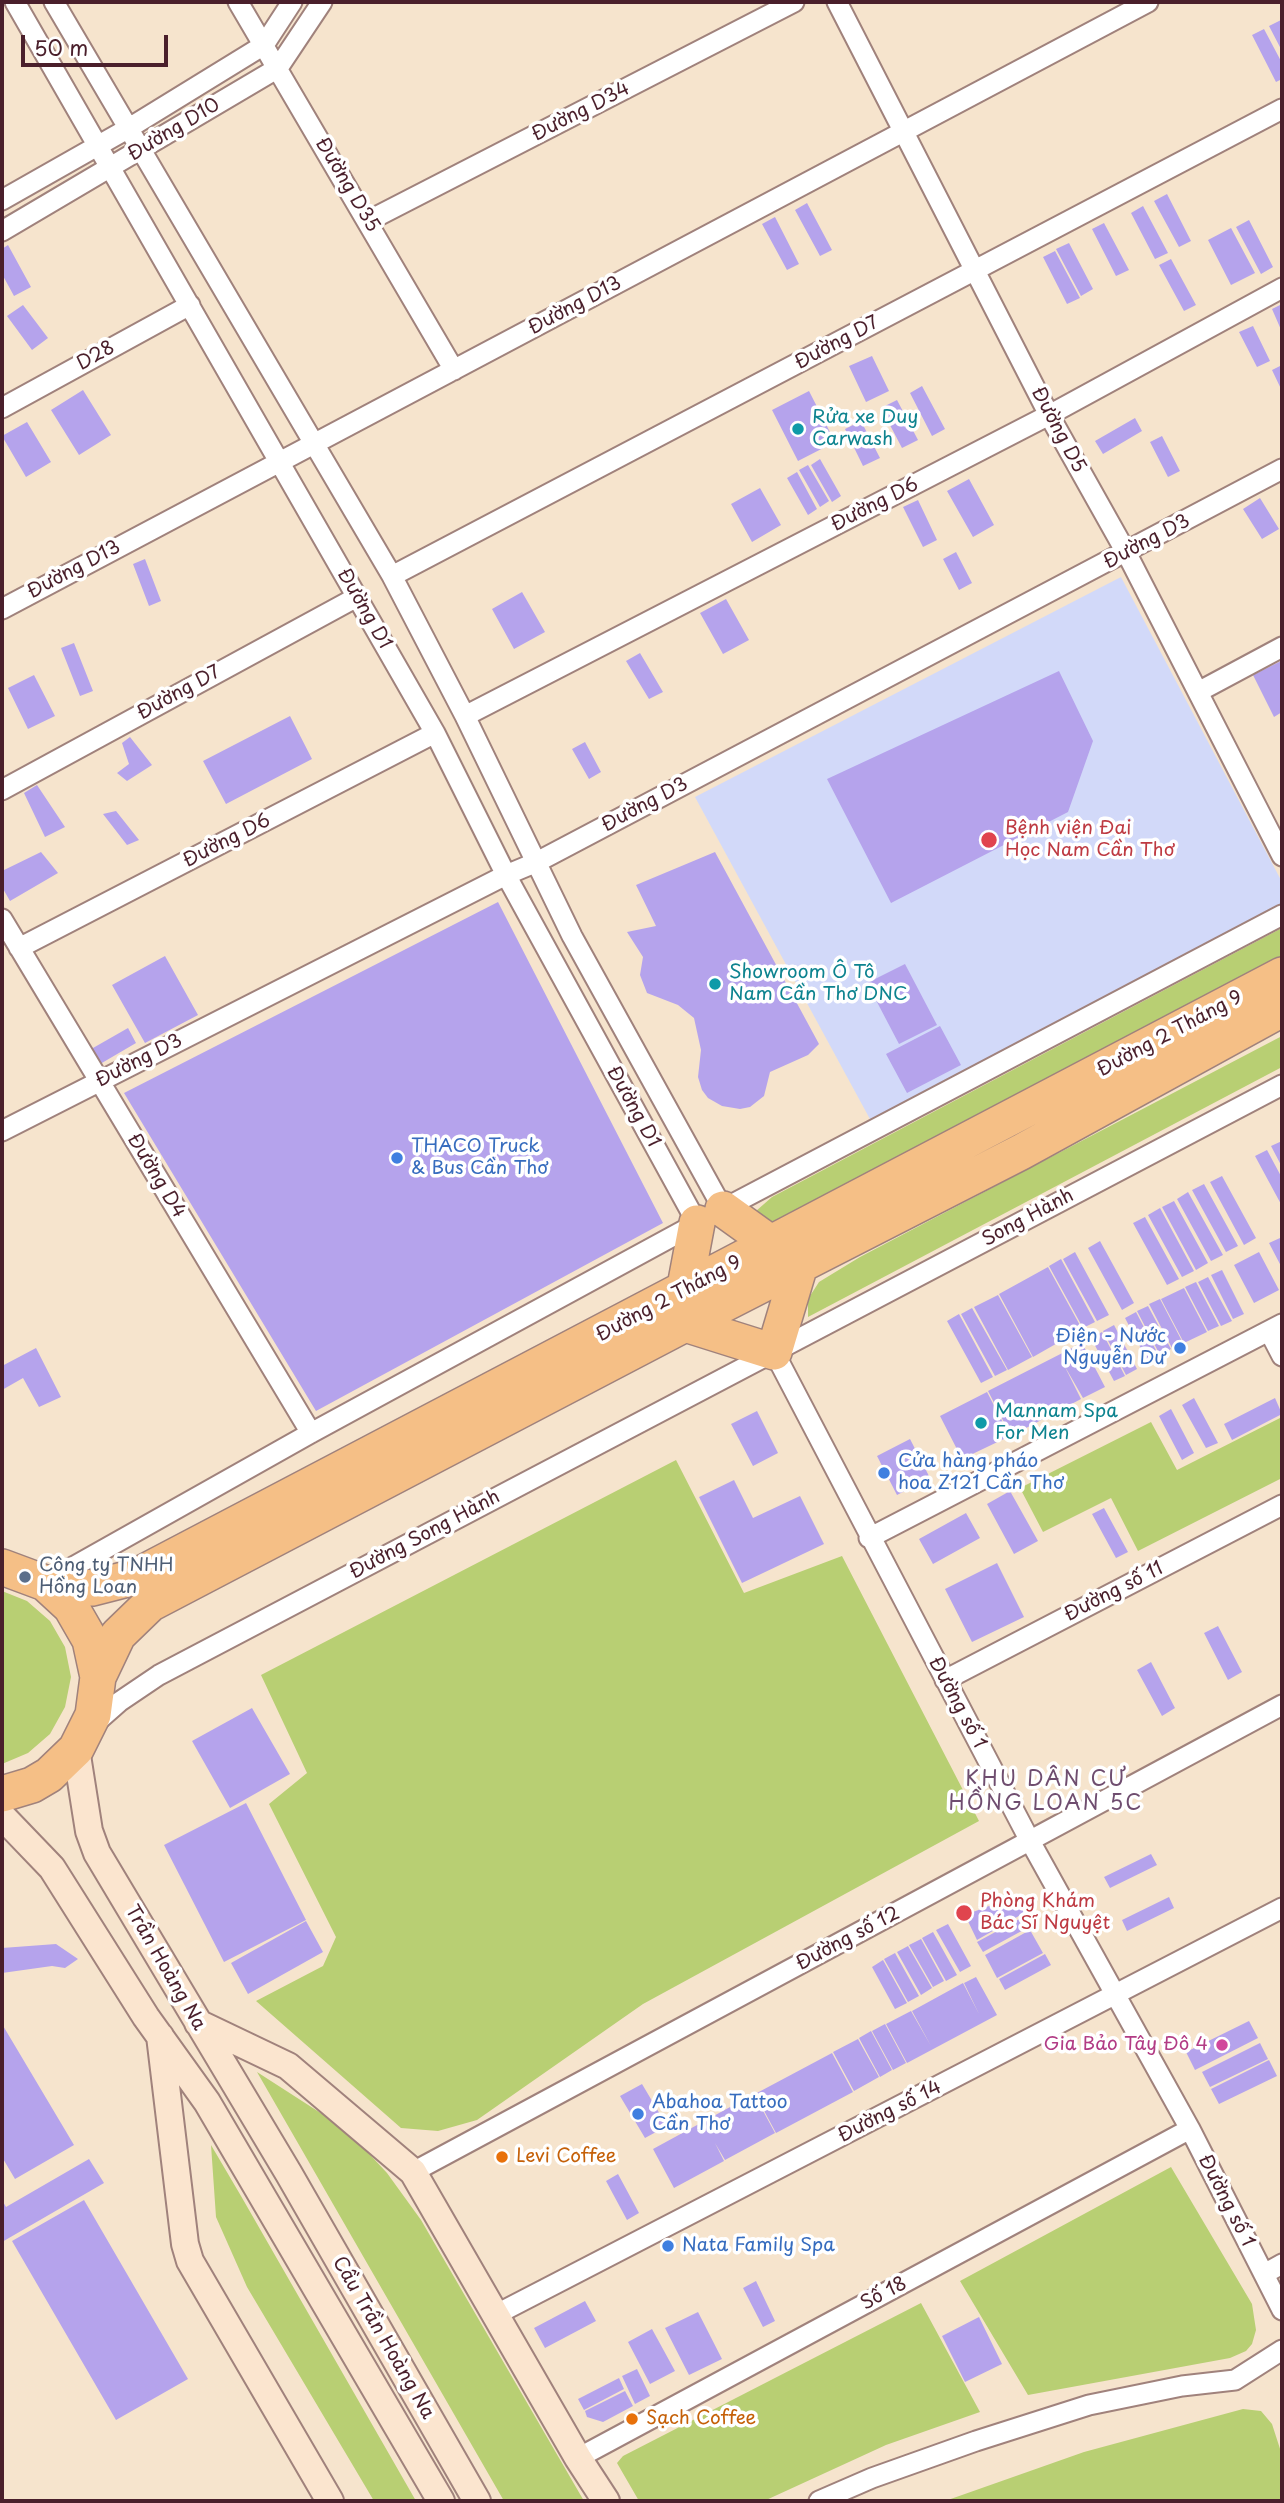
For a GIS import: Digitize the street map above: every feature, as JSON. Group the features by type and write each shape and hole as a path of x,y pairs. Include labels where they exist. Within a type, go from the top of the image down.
{"highway":[{"name":"Đường 2 Tháng 9","path":"98,1677 118,1635 150,1604 685,1308 786,1255 1282,975"},
{"name":"Đường 2 Tháng 9","path":"786,1255 1021,1152 1282,1009"},
{"path":"710,1216 786,1255 774,1352 685,1308 710,1216"},
{"name":"Đường 2 Tháng 9","path":"45,1583 92,1588 135,1577 685,1308"},
{"path":"2,1567 45,1583 71,1607 90,1640 98,1677 97,1696 81,1741 49,1775 32,1785 2,1794"}],"main road":[{"name":"Trần Hoàng Na","path":"81,1741 89,1831 97,1853 289,2174"},
{"name":"Trần Hoàng Na","path":"2,1816 52,1868 160,2035 207,2102 262,2197"},
{"path":"197,2022 288,2066 413,2172 578,2458 606,2501"},
{"path":"160,2035 185,2244 190,2261 330,2501"},
{"name":"Cầu Trần Hoàng Na","path":"289,2174 477,2501"},
{"name":"Cầu Trần Hoàng Na","path":"262,2197 441,2501"}],"street":[{"name":"Đường D1","path":"15,2 435,733 506,875 710,1216"},
{"name":"Đường D1","path":"54,2 392,576 465,716 710,1216"},
{"name":"Đường D35","path":"238,2 454,370"},
{"name":"Đường D10","path":"2,200 129,128 264,45 292,2"},
{"name":"Đường D10","path":"2,231 278,68 321,2"},
{"name":"Đường D34","path":"368,221 794,2"},
{"name":"Đường D5","path":"837,2 1049,415 1127,554 1282,856"},
{"name":"Đường D13","path":"2,609 1148,2"},
{"name":"Đường D7","path":"392,576 1282,109"},
{"name":"Đường D6","path":"465,716 1049,415 1282,288"},
{"name":"D28","path":"2,408 190,304"},
{"name":"Đường D3","path":"2,1131 506,875 537,862 1127,554 1282,469"},
{"name":"Đường D7","path":"2,790 357,597"},
{"path":"1198,692 1282,647"},
{"name":"Đường D6","path":"19,948 435,733"},
{"path":"45,1583 311,1433 710,1216 1282,915"},
{"name":"Đường D4","path":"2,919 311,1433"},
{"name":"Song Hành","path":"774,1352 1282,1085"},
{"path":"869,1538 1275,1328 1282,1356"},
{"name":"Đường số 1","path":"774,1352 869,1538 1030,1841 1190,2129 1282,2310"},
{"name":"Đường Song Hành","path":"81,1741 118,1702 159,1675 774,1352"},
{"name":"Đường số 11","path":"945,1680 1282,1505"},
{"name":"Đường số 12","path":"413,2172 1282,1704"},
{"name":"Đường số 14","path":"497,2314 1282,1908"},
{"name":"Số 18","path":"578,2458 1190,2129"},
{"path":"1264,2274 1282,2264"},
{"path":"819,2501 872,2478 1089,2406 1182,2386 1235,2380 1282,2350"}],"shaded area":[{"name":"Bệnh viện Đại Học Nam Cần Thơ","path":"1121,577 1282,882 1282,905 871,1121 695,797"}],"green space":[{"path":"1282,928 1282,960 767,1225 757,1219 756,1211 772,1197"},
{"path":"1282,1036 1282,1067 808,1317 808,1299 819,1282 860,1257"},
{"path":"1282,1417 1282,1478 1138,1551 1111,1498 1043,1532 1020,1488 1151,1422 1177,1470"},
{"path":"676,1460 744,1593 842,1556 979,1821 643,2004 477,2120 438,2131 401,2128 256,2001 323,1966 336,1937 269,1804 307,1773 261,1675"},
{"path":"2,1591 27,1601 50,1621 65,1647 71,1677 65,1707 50,1734 28,1753 2,1764"},
{"path":"257,2072 347,2130 387,2173 421,2220 584,2501 504,2501"},
{"path":"211,2145 416,2501 374,2501 247,2287 216,2217"},
{"path":"1171,2167 1252,2304 1256,2330 1252,2344 1246,2351 1230,2358 1028,2395 960,2281"},
{"path":"921,2303 980,2412 886,2445 764,2501 639,2501 617,2463 623,2456"},
{"path":"1243,2409 1261,2411 1272,2424 1282,2455 1282,2501 945,2501 1084,2452"}],"building":[{"path":"1282,21 1282,51 1269,26"},
{"path":"1264,29 1282,63 1282,79 1276,82 1252,35"},
{"path":"1167,194 1191,241 1179,247 1154,201"},
{"path":"807,203 832,250 820,256 795,210"},
{"path":"1143,206 1168,253 1155,259 1131,213"},
{"path":"775,217 799,264 787,270 762,224"},
{"path":"1249,220 1273,267 1261,274 1236,227"},
{"path":"1104,223 1129,270 1116,276 1092,229"},
{"path":"1231,228 1255,273 1231,285 1208,240"},
{"path":"1069,243 1093,289 1081,296 1056,249"},
{"path":"8,245 31,287 14,296 2,274 2,249"},
{"path":"1055,251 1080,298 1067,304 1043,257"},
{"path":"1171,259 1196,305 1184,311 1159,265"},
{"path":"1282,304 1282,332 1272,309"},
{"path":"23,305 48,338 32,350 7,316"},
{"path":"1253,326 1270,361 1257,367 1239,332"},
{"path":"872,356 889,391 866,402 849,366"},
{"path":"1282,365 1282,391 1272,370"},
{"path":"922,386 945,429 932,436 910,393"},
{"path":"83,390 111,435 79,455 51,410"},
{"name":"Rửa xe Duy Carwash","path":"809,391 835,442 798,461 772,410"},
{"path":"897,400 918,440 902,448 881,408"},
{"path":"1135,418 1142,431 1103,454 1095,441"},
{"path":"861,421 880,458 863,466 845,429"},
{"path":"27,422 51,462 26,477 2,436"},
{"path":"1162,436 1180,471 1168,477 1150,442"},
{"path":"820,459 841,496 832,502 811,465"},
{"path":"808,465 829,501 820,507 799,470"},
{"path":"797,472 817,509 808,515 787,478"},
{"path":"969,479 994,525 973,537 947,491"},
{"path":"760,488 781,525 752,542 731,504"},
{"path":"1260,498 1279,529 1262,539 1243,509"},
{"path":"918,500 937,540 923,547 903,507"},
{"path":"956,552 972,583 959,590 943,559"},
{"path":"145,559 161,601 149,606 133,564"},
{"path":"522,592 545,632 514,649 492,609"},
{"path":"726,599 749,640 723,654 700,613"},
{"path":"74,643 93,691 80,696 61,648"},
{"path":"640,653 663,692 649,699 626,661"},
{"path":"1281,661 1282,712 1274,717 1253,675"},
{"path":"1059,671 1093,741 1068,812 891,903 827,779"},
{"path":"34,675 55,716 28,729 8,688"},
{"path":"290,716 312,759 226,804 203,761"},
{"path":"130,737 152,765 127,781 117,773 129,764 122,743"},
{"path":"585,742 601,772 589,779 572,749"},
{"path":"37,785 65,827 45,837 24,793"},
{"path":"116,811 139,840 127,845 103,814"},
{"path":"41,852 58,873 10,901 2,887 2,871"},
{"name":"Showroom Ô Tô Nam Cần Thơ DNC","path":"715,852 819,1044 808,1055 770,1072 764,1096 750,1107 740,1109 722,1106 708,1098 702,1090 698,1077 701,1050 694,1018 678,1005 647,993 640,975 643,957 627,932 656,926 636,885"},
{"name":"THACO Truck & Bus Cần Thơ","path":"498,902 663,1223 316,1411 124,1093"},
{"path":"165,956 198,1015 145,1043 112,985"},
{"path":"905,964 937,1025 899,1044 867,983"},
{"path":"940,1026 961,1065 907,1093 886,1054"},
{"path":"128,1028 136,1043 95,1067 86,1052"},
{"path":"1282,1141 1282,1167 1271,1146"},
{"path":"1267,1150 1282,1178 1282,1206 1255,1156"},
{"path":"1222,1176 1256,1238 1244,1245 1210,1182"},
{"path":"1204,1184 1238,1246 1226,1252 1192,1190"},
{"path":"1188,1192 1223,1255 1211,1261 1177,1199"},
{"path":"1174,1201 1208,1263 1196,1270 1162,1207"},
{"path":"1160,1208 1194,1271 1182,1277 1148,1215"},
{"path":"1145,1217 1179,1279 1167,1285 1133,1223"},
{"path":"1280,1238 1282,1242 1282,1268 1269,1243"},
{"path":"1100,1241 1134,1303 1122,1310 1088,1248"},
{"path":"1075,1252 1109,1315 1097,1321 1063,1259"},
{"path":"1259,1252 1279,1290 1254,1303 1234,1265"},
{"path":"1061,1259 1095,1322 1083,1328 1049,1266"},
{"path":"1048,1267 1082,1329 1033,1357 999,1294"},
{"path":"1222,1270 1244,1314 1233,1319 1211,1275"},
{"path":"1208,1277 1232,1321 1221,1326 1198,1282"},
{"path":"1196,1282 1219,1326 1208,1331 1185,1287"},
{"path":"1184,1288 1207,1332 1184,1343 1161,1299"},
{"path":"998,1295 1032,1357 1008,1370 974,1307"},
{"path":"1160,1299 1183,1343 1172,1348 1149,1304"},
{"path":"1148,1306 1171,1349 1160,1355 1137,1311"},
{"path":"972,1308 1007,1370 995,1376 961,1314"},
{"path":"1136,1312 1159,1356 1148,1362 1125,1318"},
{"path":"959,1314 993,1377 981,1383 947,1321"},
{"path":"1114,1325 1137,1369 1126,1375 1103,1331"},
{"path":"1102,1332 1125,1376 1114,1381 1091,1338"},
{"path":"1082,1343 1105,1387 1083,1398 1064,1365 1081,1399 1011,1436 988,1391"},
{"path":"36,1348 61,1397 39,1407 23,1378 2,1390 2,1366"},
{"path":"987,1392 1010,1436 962,1459 940,1416"},
{"path":"1194,1398 1218,1443 1206,1448 1182,1405"},
{"path":"1275,1398 1282,1414 1232,1440 1224,1424"},
{"path":"1171,1409 1194,1453 1182,1460 1159,1416"},
{"path":"757,1411 778,1453 753,1466 731,1424"},
{"path":"910,1439 930,1478 897,1495 877,1456"},
{"path":"734,1480 753,1518 800,1496 824,1544 742,1583 699,1497"},
{"path":"1010,1491 1038,1541 1014,1554 987,1504"},
{"path":"1104,1508 1128,1552 1116,1558 1092,1514"},
{"path":"966,1513 980,1538 933,1564 919,1539"},
{"path":"997,1563 1024,1617 972,1642 945,1589"},
{"path":"1218,1626 1242,1672 1228,1680 1204,1633"},
{"path":"1151,1662 1175,1708 1162,1716 1137,1670"},
{"path":"252,1708 290,1774 230,1808 192,1741"},
{"path":"246,1803 306,1920 224,1962 164,1845"},
{"path":"1151,1854 1157,1865 1110,1888 1104,1877"},
{"path":"1169,1897 1174,1908 1127,1931 1122,1920"},
{"path":"1005,1900 1020,1905 1024,1913 977,1940 965,1915"},
{"path":"1023,1917 1029,1927 983,1952 977,1942"},
{"path":"306,1921 323,1952 248,1994 231,1963"},
{"path":"948,1924 971,1966 960,1972 936,1930"},
{"path":"1030,1930 1043,1953 997,1978 985,1955"},
{"path":"933,1932 957,1975 946,1981 922,1938"},
{"path":"921,1939 944,1981 933,1987 909,1945"},
{"path":"56,1944 78,1959 65,1968 52,1966 2,1973 2,1948"},
{"path":"908,1946 932,1988 921,1995 897,1952"},
{"path":"895,1953 919,1996 908,2002 884,1959"},
{"path":"1045,1954 1051,1965 1005,1990 999,1979"},
{"path":"883,1960 907,2003 895,2009 872,1967"},
{"path":"976,1977 997,2015 907,2063 886,2024 911,2011 931,2046 912,2011 963,1983 979,2014 964,1983"},
{"name":"Gia Bảo Tây Đô 4","path":"1249,2021 1258,2038 1195,2070 1186,2052"},
{"path":"2,2024 74,2145 15,2179 2,2157"},
{"path":"885,2024 906,2063 893,2070 872,2031"},
{"path":"871,2031 892,2070 880,2077 859,2038"},
{"path":"858,2039 879,2077 854,2091 833,2052"},
{"path":"1260,2043 1268,2059 1210,2087 1202,2072"},
{"path":"832,2053 853,2092 776,2133 755,2094"},
{"path":"1269,2060 1277,2076 1219,2104 1211,2089"},
{"path":"642,2084 667,2126 645,2138 620,2096"},
{"path":"754,2094 775,2133 725,2160 715,2143 724,2161 674,2188 653,2149"},
{"path":"89,2159 104,2183 2,2242 2,2200 6,2207"},
{"path":"618,2174 639,2213 627,2220 606,2181"},
{"path":"84,2200 188,2379 116,2420 12,2241"},
{"path":"756,2281 775,2321 763,2327 743,2288"},
{"path":"585,2301 596,2321 545,2348 534,2328"},
{"path":"698,2312 722,2359 689,2375 665,2328"},
{"path":"979,2317 1002,2364 965,2382 942,2336"},
{"path":"652,2329 675,2371 650,2384 628,2342"},
{"path":"637,2369 650,2396 635,2404 622,2376"},
{"path":"619,2378 624,2389 584,2410 578,2399"},
{"path":"625,2391 633,2406 603,2422 587,2417 585,2411"}],"place":[{"name":"Rửa xe Duy Carwash","path":"798,429"},
{"name":"Bệnh viện Đại Học Nam Cần Thơ","path":"989,840"},
{"name":"Showroom Ô Tô Nam Cần Thơ DNC","path":"715,984"},
{"name":"THACO Truck & Bus Cần Thơ","path":"397,1158"},
{"name":"Điện - Nước Nguyễn Dư","path":"1180,1348"},
{"name":"Mannam Spa For Men","path":"981,1423"},
{"name":"Cửa hàng pháo hoa Z121 Cần Thơ","path":"884,1473"},
{"name":"Công ty TNHH Hồng Loan","path":"25,1577"},
{"name":"Phòng Khám Bác Sĩ Nguyệt","path":"964,1913"},
{"name":"Gia Bảo Tây Đô 4","path":"1222,2045"},
{"name":"Abahoa Tattoo Cần Thơ","path":"638,2114"},
{"name":"Levi Coffee","path":"502,2157"},
{"name":"Nata Family Spa","path":"668,2246"},
{"name":"Sạch Coffee","path":"632,2419"}],"district":[{"name":"KHU DÂN CƯ HỒNG LOAN 5C","path":"1046,1792"}]}
